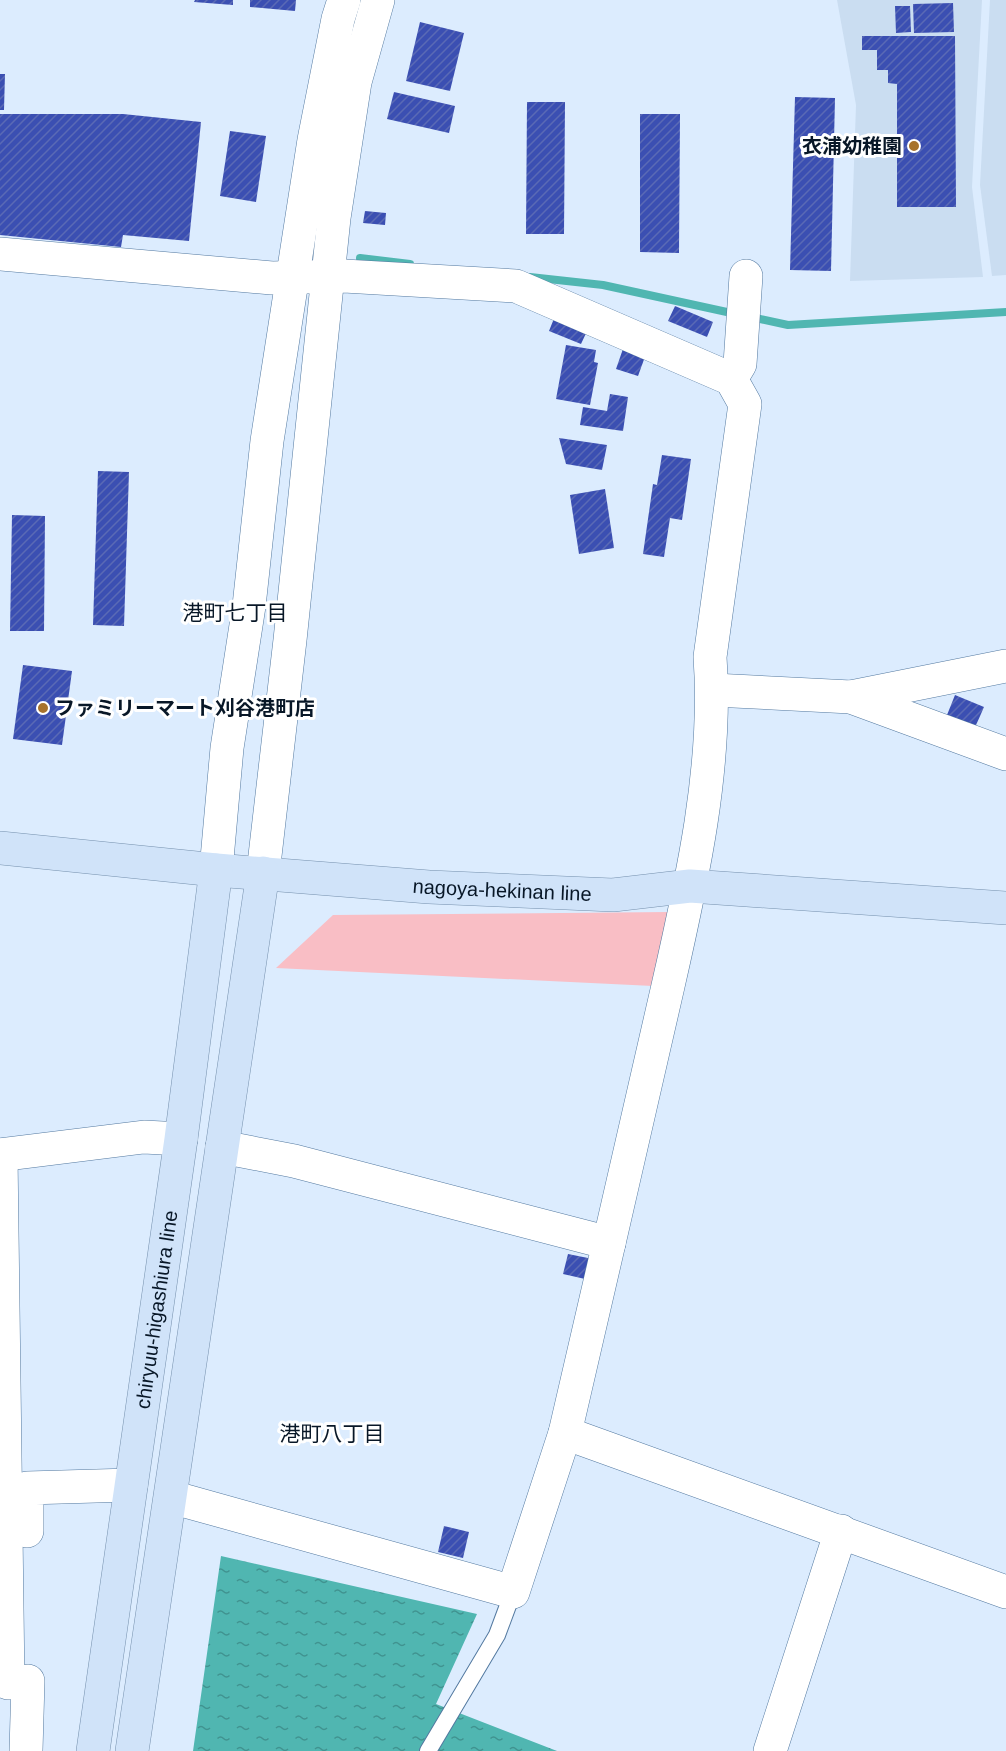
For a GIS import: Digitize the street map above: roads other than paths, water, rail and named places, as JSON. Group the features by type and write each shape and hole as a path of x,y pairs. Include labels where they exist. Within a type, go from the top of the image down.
{"main road":[{"name":"nagoya-hekinan line","path":"0,848 216,870 429,887 613,895 690,886 1006,908"},
{"name":"chiryuu-higashiura line","path":"93,1751 181,1139 216,870"},
{"name":"chiryuu-higashiura line","path":"132,1751 263,873"}],"street":[{"path":"216,870 227,748 249,606 267,441 314,140 338,19 344,0"},
{"path":"263,873 334,218 355,82 378,0"},
{"path":"0,254 291,279 328,277 516,286 731,379 745,405 710,657 711,744 690,886 565,1433 513,1592 171,1497"},
{"path":"731,379 740,364 745,286"},
{"path":"712,690 851,697 1006,666"},
{"path":"851,697 1006,754"},
{"path":"26,1751 12,1682 0,1155 144,1137 181,1139"},
{"path":"222,1147 294,1161 609,1243"},
{"path":"565,1433 1006,1592"},
{"path":"12,1682 27,1488 131,1485"},
{"path":"770,1751 841,1531"}],"lane":[{"path":"428,1751 497,1635 513,1592"}],"water":[{"path":"221,1556 477,1614 436,1704 557,1751 193,1751"}],"waterway":[{"path":"360,258 410,264"},
{"path":"530,277 603,285 736,314"},
{"path":"751,317 788,325 1006,312"}],"place":[{"name":"衣浦幼稚園","path":"914,146"},
{"name":"ファミリーマート刈谷港町店","path":"43,708"}],"district":[{"name":"港町七丁目","path":"235,613"},
{"name":"港町八丁目","path":"332,1434"}]}
